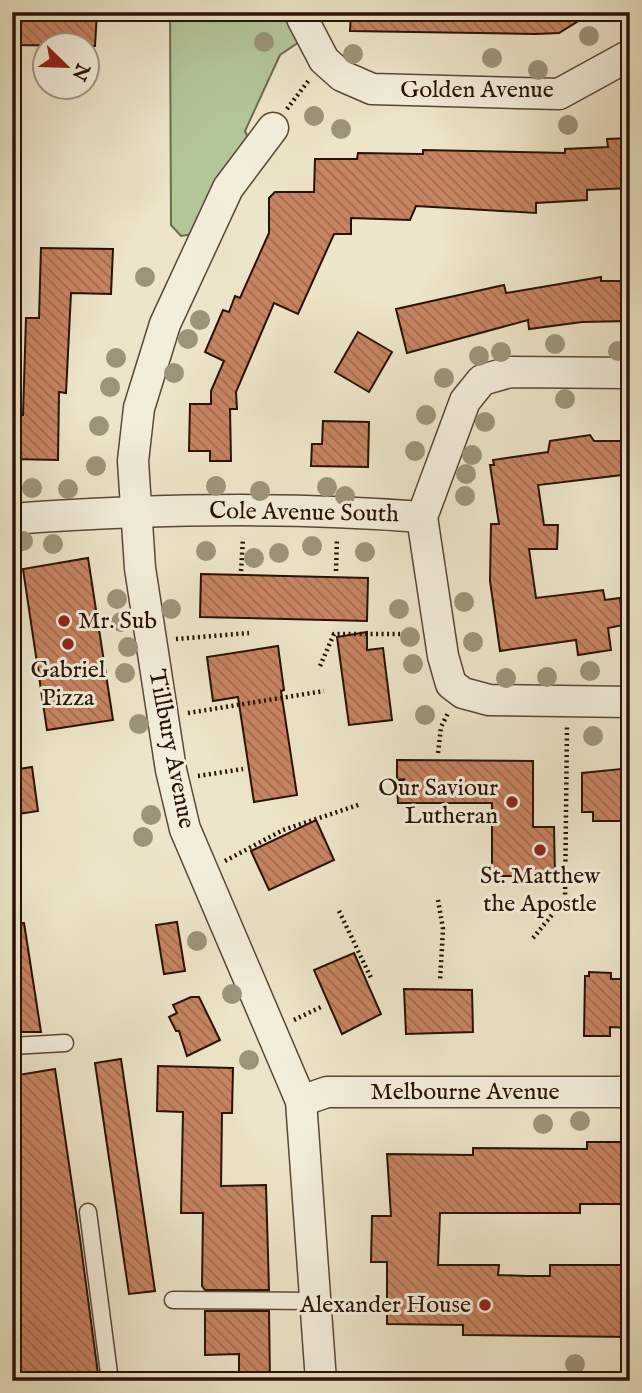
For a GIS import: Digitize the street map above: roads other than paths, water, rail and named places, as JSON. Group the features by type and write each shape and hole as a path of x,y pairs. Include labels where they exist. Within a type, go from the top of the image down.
{"street":[{"name":"Golden Avenue","path":"304,12 302,18 324,60 342,76 372,89 559,94 630,55"},
{"name":"Tillbury Avenue","path":"274,128 228,188 165,324 136,426 133,461 140,568 171,770 185,829 301,1101 321,1381"},
{"name":"Cole Avenue South","path":"12,519 137,510 355,512 422,517 465,401 482,380 510,372 630,373"},
{"path":"422,517 443,656 451,684 463,693 489,700 630,702"},
{"name":"Melbourne Avenue","path":"301,1101 327,1091 630,1091"}],"lane":[{"path":"12,1046 65,1043"},
{"path":"88,1212 110,1381"},
{"path":"173,1300 315,1301"}],"place":[{"name":"Mr. Sub","path":"64,621"},
{"name":"Gabriel Pizza","path":"68,644"},
{"name":"Our Saviour Lutheran","path":"512,802"},
{"name":"St. Matthew the Apostle","path":"540,850"},
{"name":"Alexander House","path":"485,1305"}]}
